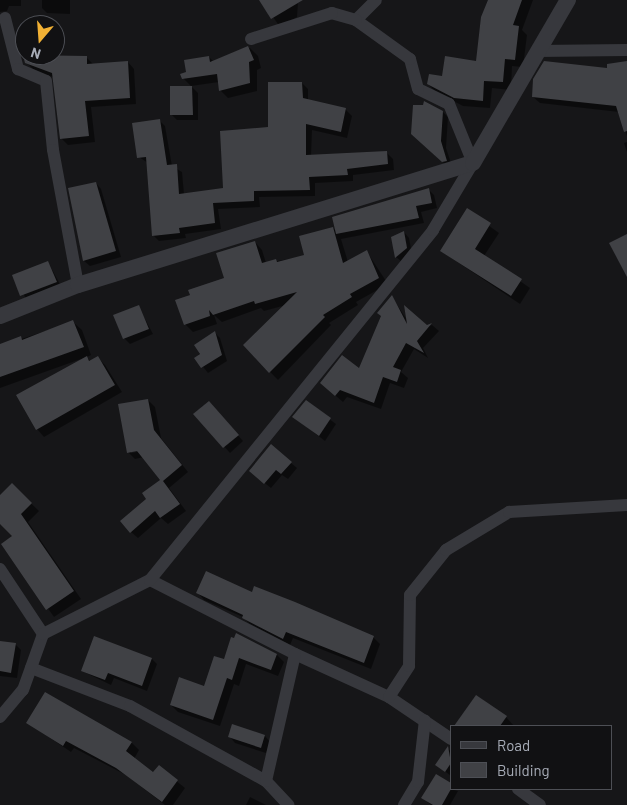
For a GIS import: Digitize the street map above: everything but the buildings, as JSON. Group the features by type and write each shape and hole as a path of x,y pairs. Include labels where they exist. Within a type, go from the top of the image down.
{"street":[{"path":"356,20 376,0"},
{"path":"0,717 23,690 43,634 150,580 433,230 568,0"},
{"path":"251,39 332,13 356,20 410,60 418,88 449,104 473,163"},
{"path":"5,18 18,70 46,81 53,150 78,285"},
{"path":"537,51 627,50"},
{"path":"0,316 78,285 473,163"},
{"path":"389,697 409,666 410,595 446,550 509,512 627,505"},
{"path":"0,569 43,634"},
{"path":"150,580 295,654 389,697 450,738"},
{"path":"266,781 295,654"},
{"path":"31,668 130,706 266,781 288,805"},
{"path":"404,805 418,782 425,720"},
{"path":"519,790 540,805"}]}
